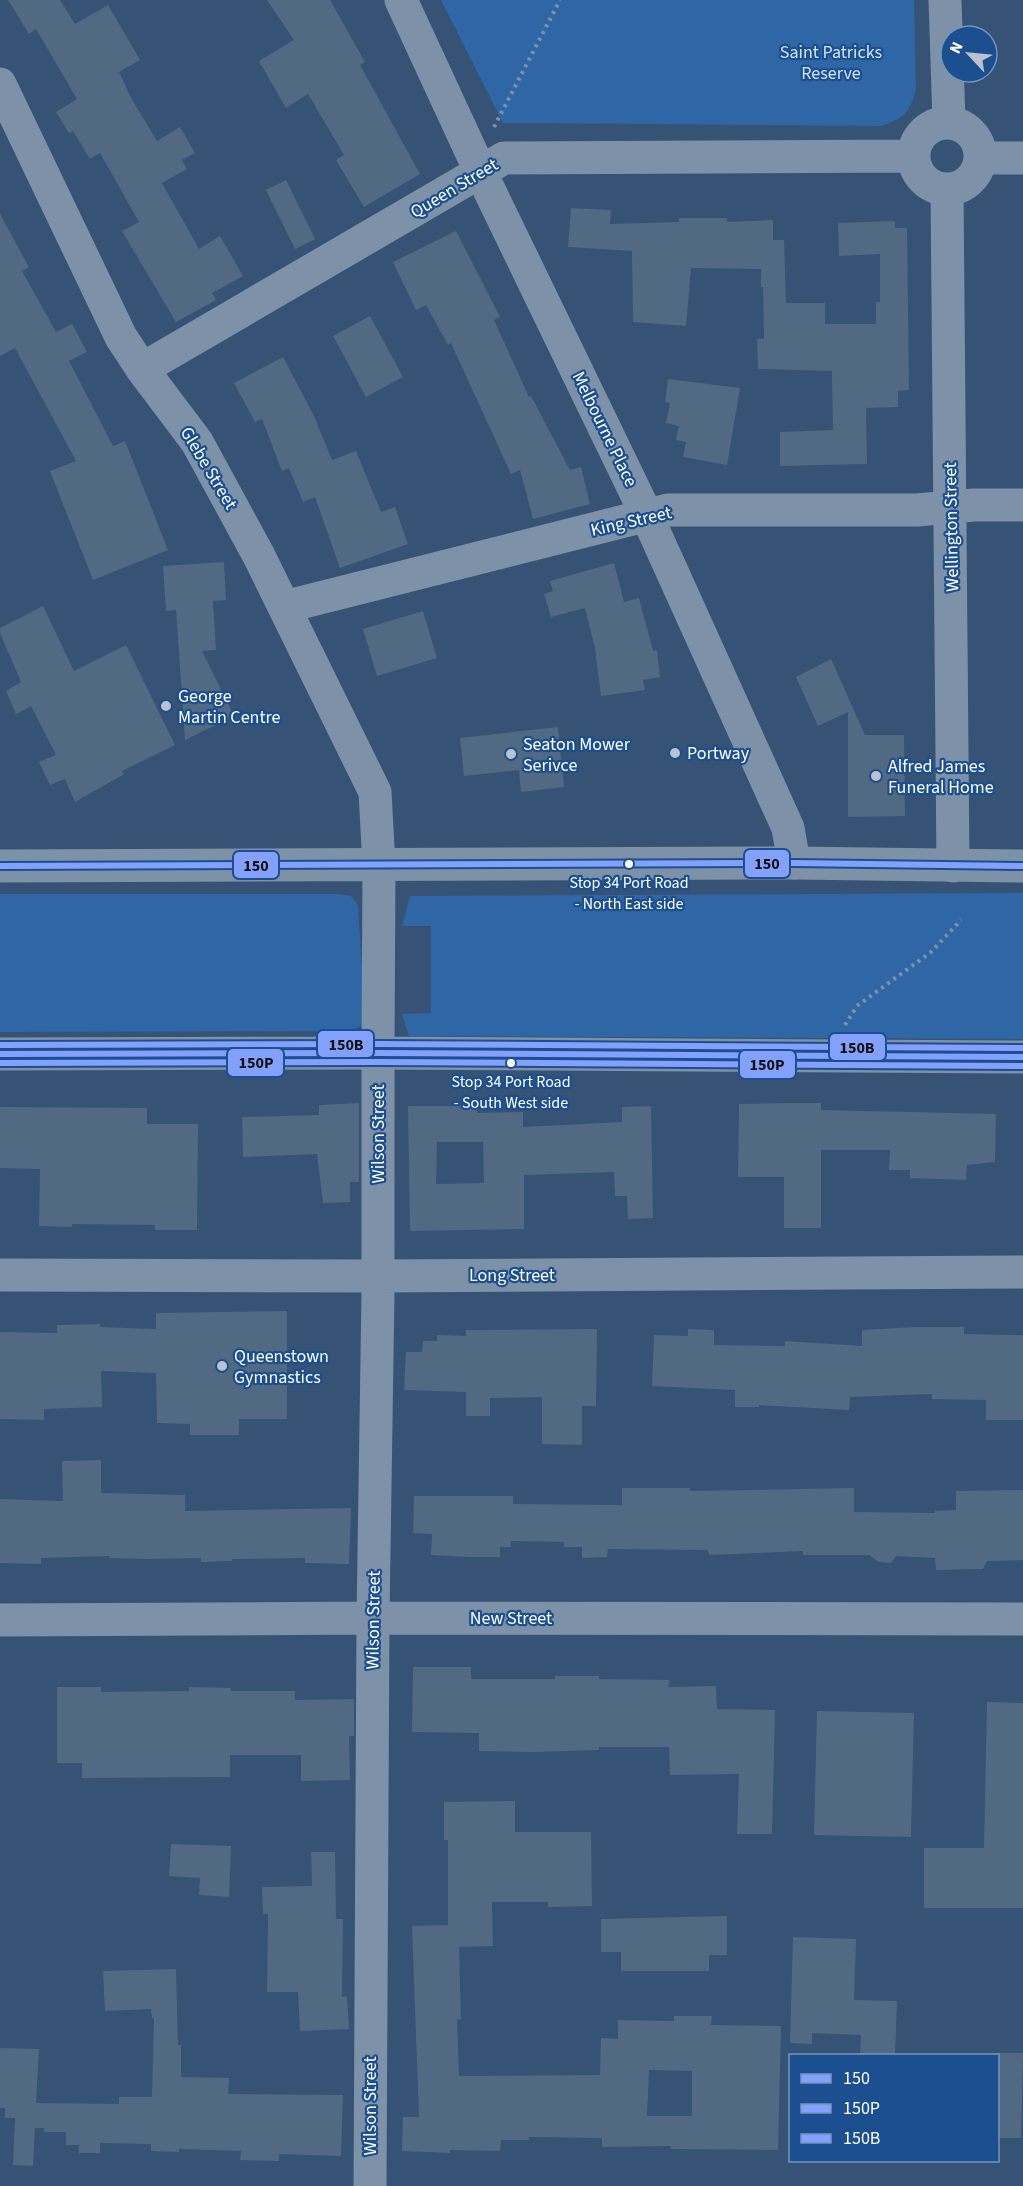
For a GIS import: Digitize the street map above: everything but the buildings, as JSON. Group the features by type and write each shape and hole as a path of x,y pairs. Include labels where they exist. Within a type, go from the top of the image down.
{"highway":[{"path":"0,866 794,863 1023,866"},
{"path":"378,1053 379,866"},
{"path":"0,1054 378,1053 1023,1057"}],"street":[{"name":"Melbourne Place","path":"401,0 647,516 788,828 794,863"},
{"path":"945,0 949,123"},
{"name":"Glebe Street","path":"0,84 121,337 197,442 284,606 375,792 379,866"},
{"path":"949,123 968,130 975,138 980,158 978,168 966,183 947,189 928,183 916,167 914,156 916,146 928,128 949,123"},
{"name":"Queen Street","path":"142,369 482,173 504,158 914,156"},
{"path":"980,158 1023,158"},
{"name":"Wellington Street","path":"947,189 953,866"},
{"name":"King Street","path":"284,606 668,510 917,510 1023,505"},
{"name":"Wilson Street","path":"370,2186 378,1053"},
{"name":"Long Street","path":"0,1275 378,1276 1023,1272"},
{"name":"New Street","path":"0,1620 1023,1619"}],"path":[{"path":"491,131 560,0"},
{"path":"841,1055 846,1022 857,1006 931,952 961,920"}],"green space":[{"name":"Saint Patricks Reserve","path":"441,0 914,0 916,89 909,109 895,121 881,126 503,123"},
{"path":"1023,893 1023,1039 409,1036 402,1014 431,1013 431,926 402,926 410,896"},
{"path":"0,894 339,894 351,896 358,905 365,1016 361,1026 351,1031 0,1032"}],"transit line":[{"name":"150","path":"0,866 794,863 1023,866"},
{"name":"150B","path":"0,1045 378,1044 1023,1048"},
{"name":"150","path":"0,1054 378,1053 1023,1057"},
{"name":"150P","path":"0,1063 378,1062 1023,1066"}],"place":[{"name":"George Martin Centre","path":"166,706"},
{"name":"Portway","path":"675,753"},
{"name":"Seaton Mower Serivce","path":"511,754"},
{"name":"Alfred James Funeral Home","path":"876,776"},
{"name":"Stop 34 Port Road - North East side","path":"629,864"},
{"name":"Stop 34 Port Road - South West side","path":"511,1063"},
{"name":"Queenstown Gymnastics","path":"222,1366"}]}
